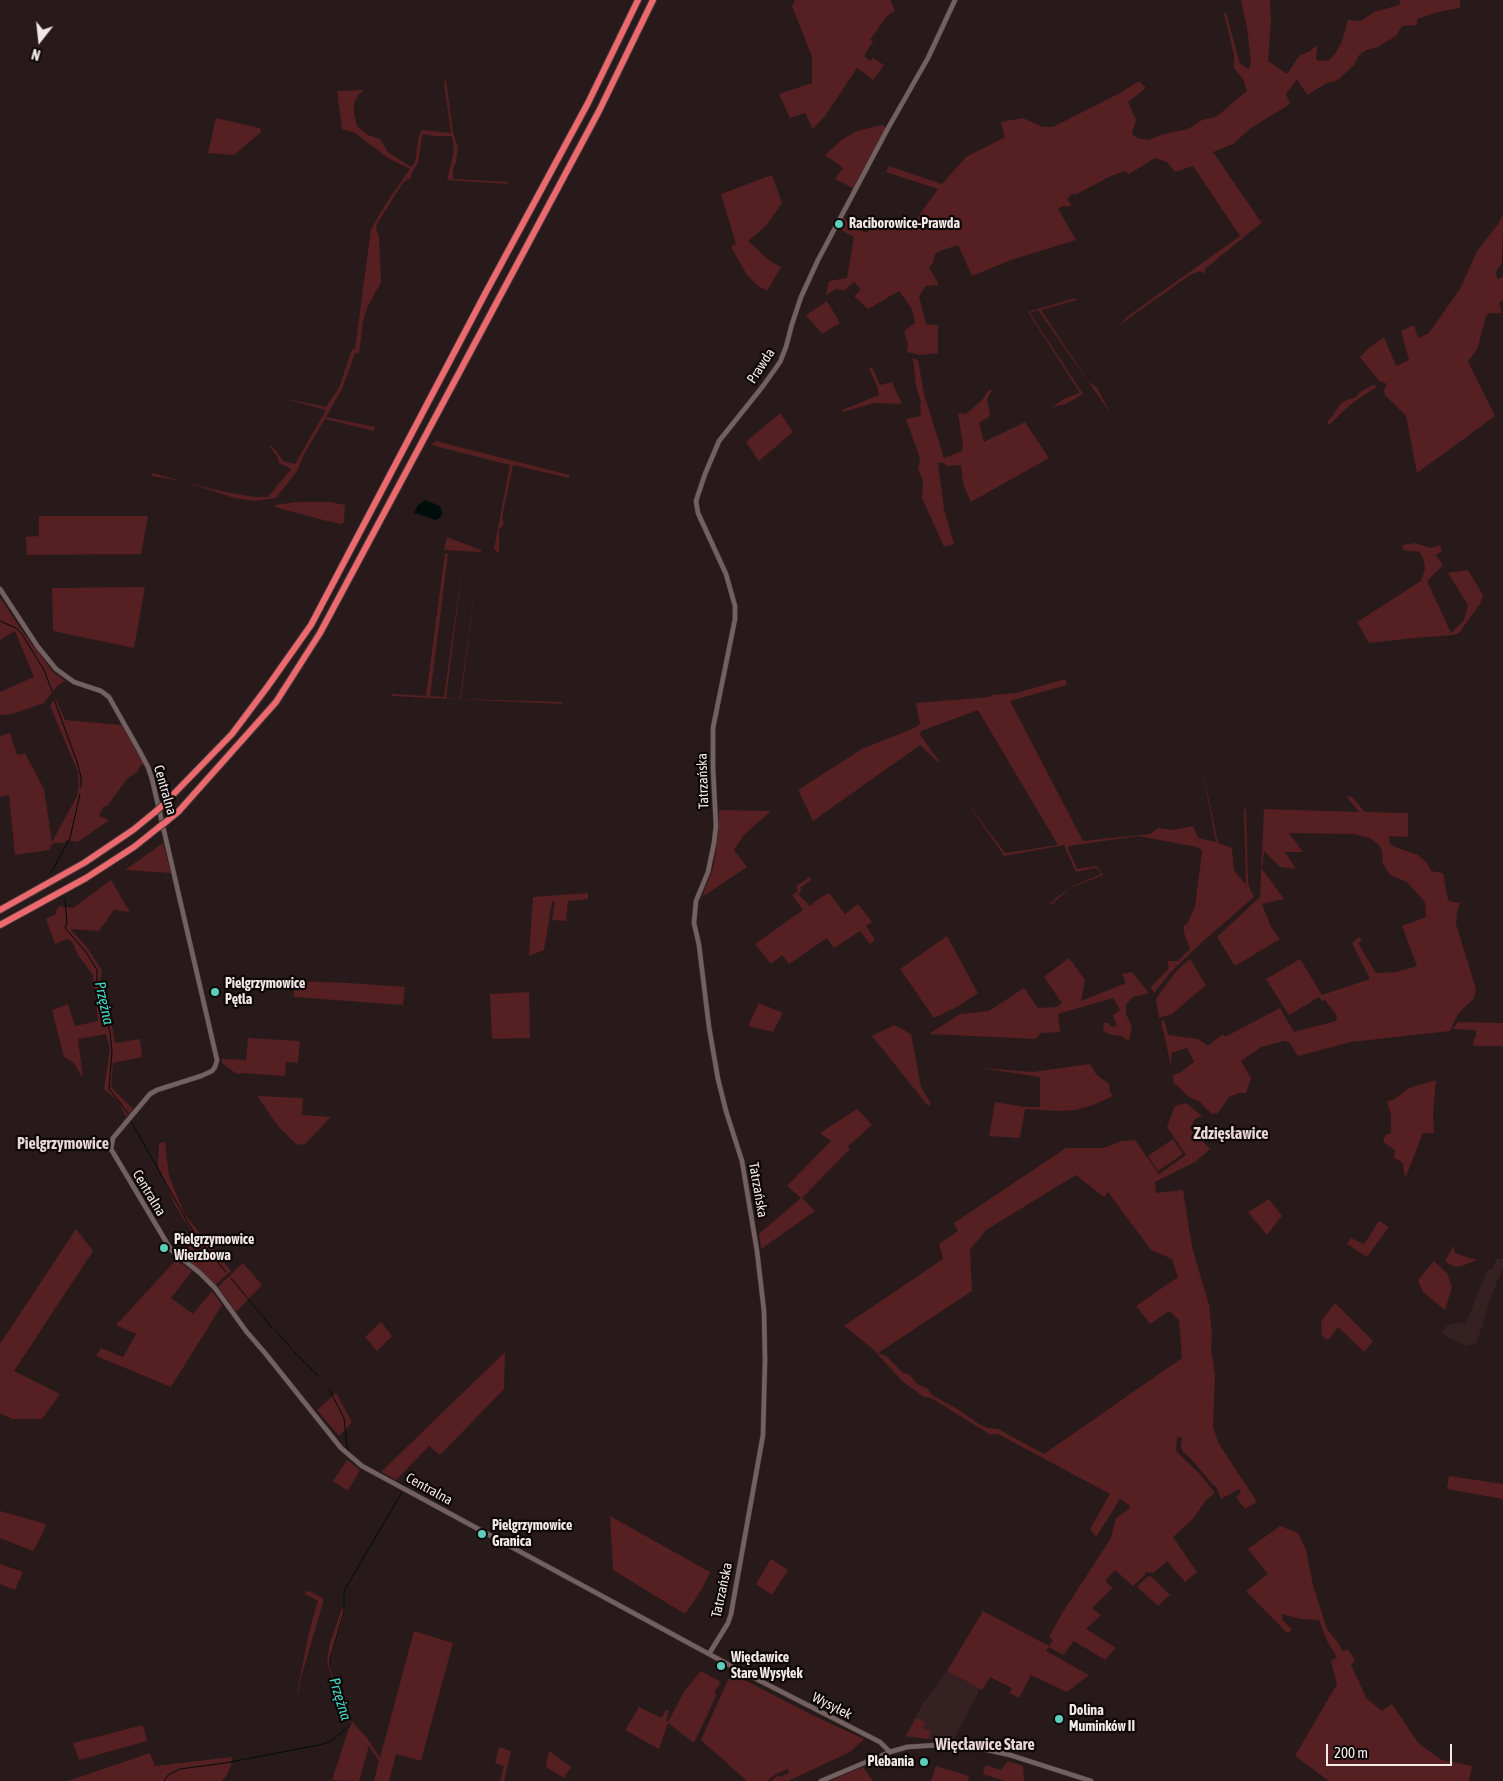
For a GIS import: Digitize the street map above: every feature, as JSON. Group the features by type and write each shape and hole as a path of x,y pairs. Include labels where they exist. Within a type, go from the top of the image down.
{"highway":[{"path":"0,910 84,863 133,830 155,812 232,734 268,686 310,625 588,103 638,0"},
{"path":"0,925 86,878 134,847 167,821 178,812 276,702 320,633 385,512 599,110 653,0"}],"street":[{"name":"Prawda","path":"713,728 734,625 735,606 726,574 698,513 696,501 698,492 719,440 764,386 780,362 801,297 824,246 928,58 955,0"},
{"name":"Centralna","path":"0,589 38,647 56,670 74,682 101,691 109,697 148,767 154,786 218,1060 212,1071 150,1094 111,1141 112,1152 168,1246 175,1255 200,1273 215,1288 246,1331 350,1457 362,1466 709,1654"},
{"name":"Tatrzańska","path":"709,1654 728,1623 730,1614 764,1435 765,1396 764,1311 757,1250 742,1161 726,1112 718,1079 708,1027 699,945 694,923 696,900 708,872 716,826 713,728"},
{"name":"Wysyłek","path":"709,1654 880,1742 890,1752"},
{"path":"821,1781 890,1752 907,1747 938,1745 974,1747 1042,1764 1090,1781"}],"shaded area":[{"path":"795,0 890,0 895,11 887,16 870,40 873,41 864,56 870,61 873,58 884,65 873,80 857,68 825,116 813,129 805,113 790,118 779,94 812,83 812,57 792,6"},
{"path":"1241,0 1270,0 1271,19 1268,61 1287,74 1299,56 1317,45 1316,59 1319,61 1329,60 1335,54 1342,41 1348,20 1361,21 1374,12 1399,5 1401,0 1460,0 1460,8 1438,12 1417,19 1417,25 1402,26 1396,36 1378,47 1366,50 1359,55 1354,65 1339,79 1327,83 1307,95 1297,79 1286,94 1290,104 1251,128 1233,144 1213,152 1261,222 1266,219 1205,269 1204,274 1200,271 1190,275 1118,326 1128,316 1240,236 1193,166 1175,172 1167,162 1155,158 1129,174 1125,171 1111,176 1077,194 1072,194 1067,199 1072,206 1063,206 1058,209 1076,240 1011,260 972,276 958,245 935,254 933,263 929,267 939,285 926,286 919,296 926,324 938,325 938,353 920,355 907,352 908,344 904,331 915,323 912,309 899,291 868,309 854,296 861,290 854,282 845,290 836,289 826,295 829,281 847,278 854,237 837,228 843,217 855,228 867,233 875,221 893,225 901,223 912,225 938,189 886,172 889,166 942,184 966,157 1005,137 1001,122 1023,118 1043,127 1053,127 1120,93 1139,81 1146,88 1128,102 1136,120 1132,134 1137,138 1148,140 1164,134 1188,129 1202,120 1216,117 1247,91 1243,79 1234,68 1234,55 1224,13 1226,13 1240,64 1249,69 1251,63 1247,28"},
{"path":"446,79 453,133 458,147 456,162 453,168 453,179 508,182 508,184 447,180 454,151 452,136 424,134 422,136 418,163 411,174 411,179 402,184 377,224 381,282 367,308 359,353 355,353 342,389 326,417 375,427 374,431 325,419 303,456 297,471 276,498 254,501 234,498 186,482 220,491 254,497 268,497 291,469 279,463 277,456 269,446 277,452 283,461 295,464 326,410 282,398 326,407 339,388 352,349 355,349 371,229 410,169 388,158 355,133 342,129 337,91 364,90 359,94 354,103 357,126 368,135 380,139 388,152 411,167 415,162 419,135 422,130 451,133 444,84"},
{"path":"216,118 260,128 261,132 234,155 208,153"},
{"path":"882,125 886,127 853,188 835,179 843,168 825,155 843,139 857,131"},
{"path":"772,175 782,203 766,226 748,241 770,261 781,267 767,291 757,285 747,275 731,247 736,244 721,194"},
{"path":"1503,214 1502,262 1496,272 1497,279 1503,277 1503,300 1499,303 1502,313 1490,313 1486,316 1478,347 1468,362 1495,416 1417,473 1406,416 1385,395 1384,390 1387,384 1379,381 1360,357 1384,337 1396,366 1409,360 1401,331 1414,325 1418,338 1429,333 1460,289 1477,251 1499,223"},
{"path":"1075,298 1076,300 1041,310 1089,382 1097,388 1111,414 1038,310 1030,313 1083,394 1066,404 1052,407 1066,398 1080,393 1028,312"},
{"path":"827,301 840,323 822,334 806,315"},
{"path":"913,358 918,360 924,394 944,458 962,451 963,445 958,413 966,414 982,400 989,390 992,390 987,399 990,416 979,423 984,442 1025,422 1049,458 971,502 963,484 961,465 947,466 944,463 938,463 944,509 954,544 944,547 922,498 923,481 918,469 920,458 906,419 921,416 921,402 916,386"},
{"path":"872,367 880,385 892,382 902,404 874,403 843,412 842,410 879,395 869,368"},
{"path":"1373,385 1378,386 1351,404 1329,425 1327,423 1342,402 1356,397 1360,392"},
{"path":"780,413 793,432 759,461 746,442"},
{"path":"436,441 569,475 569,478 513,465 502,518 504,524 499,529 499,553 494,549 510,465 431,445"},
{"path":"152,473 181,481 151,476"},
{"path":"425,500 440,506 441,517 436,520 414,513 418,505"},
{"path":"298,502 330,502 345,505 344,522 341,524 327,521 275,507 274,505"},
{"path":"39,516 148,516 141,554 27,555 26,537 39,536"},
{"path":"447,537 481,550 481,552 444,550"},
{"path":"1415,543 1431,548 1440,545 1442,551 1436,555 1443,565 1427,581 1451,633 1464,620 1468,605 1448,573 1468,570 1483,595 1480,604 1459,633 1369,643 1357,622 1421,581 1425,569 1420,552 1403,550 1403,545"},
{"path":"445,553 448,554 430,696 444,697 464,555 446,698 460,699 479,556 461,699 562,702 562,704 391,696 392,694 426,696"},
{"path":"145,587 134,648 53,631 52,588"},
{"path":"0,597 20,628 53,672 65,681 57,686 44,703 12,714 0,715 0,692 34,677 15,631 0,640"},
{"path":"1065,679 1067,685 1010,701 1083,841 1150,834 1158,828 1173,830 1193,826 1198,838 1216,842 1201,761 1218,843 1232,848 1234,870 1246,885 1244,809 1246,809 1248,880 1254,897 1201,943 1170,973 1154,993 1151,987 1169,968 1167,961 1178,961 1190,949 1184,933 1184,925 1187,924 1195,907 1202,851 1197,847 1138,836 1069,846 1068,849 1077,869 1096,866 1103,875 1070,888 1051,905 1056,898 1071,887 1101,874 1094,868 1076,872 1064,845 1004,856 960,793 1005,853 1058,845 978,710 921,731 920,735 938,762 920,745 813,821 798,790 862,749 920,724 916,703 1016,693"},
{"path":"55,697 65,720 122,725 144,764 128,778 107,806 103,807 99,816 109,820 78,842 67,840 64,843 53,843 49,850 15,855 9,795 0,797 0,736 10,733 17,755 25,753 44,789 52,842 77,796 79,785 78,772 50,706"},
{"path":"1346,796 1352,797 1365,812 1408,813 1408,837 1389,836 1390,844 1418,855 1427,863 1431,871 1443,873 1448,900 1460,903 1456,924 1476,989 1474,998 1458,1014 1450,1031 1351,1042 1298,1056 1289,1042 1284,1041 1261,1047 1241,1061 1251,1078 1246,1093 1239,1093 1229,1097 1218,1113 1212,1114 1200,1102 1189,1097 1173,1082 1173,1075 1181,1072 1194,1062 1187,1048 1171,1053 1171,1066 1161,1021 1164,1020 1168,1035 1198,1039 1208,1046 1223,1034 1225,1037 1280,1008 1294,1032 1336,1021 1337,1016 1325,1000 1322,1001 1319,997 1289,1015 1266,979 1300,959 1322,995 1370,979 1352,943 1359,937 1362,940 1358,943 1376,973 1396,972 1417,966 1402,926 1426,917 1425,902 1407,882 1390,875 1383,864 1380,846 1370,838 1354,834 1289,833 1303,852 1285,852 1296,869 1280,867 1264,851 1262,869 1284,899 1262,904 1271,927 1280,939 1235,966 1217,937 1260,897 1264,809 1359,812"},
{"path":"719,810 771,811 744,835 734,850 747,867 702,897 713,868 719,827"},
{"path":"163,843 171,873 125,870"},
{"path":"810,877 811,880 800,888 802,890 798,894 810,906 829,893 845,914 858,904 872,922 866,926 875,940 870,944 860,931 834,948 827,938 789,964 782,955 771,964 755,944 803,910 792,895 798,891 796,886"},
{"path":"111,880 130,912 114,910 99,931 70,929 87,947 102,971 99,986 106,999 115,1043 140,1039 142,1057 113,1063 111,1087 133,1109 126,1117 119,1102 104,1089 110,1048 106,1034 78,1039 83,1078 74,1063 64,1057 52,1010 68,1004 75,1026 98,1021 93,975 78,955 72,942 67,939 55,944 46,919 56,914 59,906 73,908"},
{"path":"588,893 588,899 568,901 566,921 552,920 555,902 552,902 544,950 529,956 533,897"},
{"path":"947,936 978,993 960,1005 934,1018 900,969"},
{"path":"1069,958 1085,980 1081,1001 1126,983 1122,974 1132,972 1149,993 1133,997 1126,1004 1126,1014 1132,1027 1129,1041 1121,1036 1103,1031 1104,1023 1109,1023 1112,1027 1117,1026 1113,1015 1120,1010 1113,998 1058,1014 1060,1032 1041,1033 1036,1039 929,1034 960,1014 989,1011 1024,988 1038,1008 1057,1007 1062,1003 1044,977"},
{"path":"1190,959 1206,985 1172,1014 1159,1018 1156,999 1176,971"},
{"path":"294,981 405,987 403,1005 294,997"},
{"path":"529,992 530,1038 492,1039 490,994"},
{"path":"759,1003 783,1013 773,1032 748,1026"},
{"path":"1458,1022 1503,1023 1503,1046 1473,1046 1476,1030 1453,1029"},
{"path":"894,1025 911,1034 921,1087 931,1104 928,1106 872,1036"},
{"path":"248,1038 300,1041 298,1063 286,1062 285,1076 237,1074 223,1064 221,1059 246,1060"},
{"path":"1090,1064 1096,1074 1109,1084 1110,1092 1113,1096 1076,1110 1025,1109 1020,1138 989,1136 995,1102 1025,1107 1040,1107 1040,1077 981,1068 1033,1072"},
{"path":"1436,1080 1433,1114 1434,1133 1423,1133 1405,1179 1403,1163 1394,1158 1395,1150 1383,1142 1385,1135 1391,1133 1391,1115 1387,1101 1393,1100 1409,1088"},
{"path":"257,1096 303,1098 302,1115 331,1117 306,1143 302,1145 296,1144 278,1126"},
{"path":"1186,1103 1202,1116 1195,1119 1190,1128 1210,1149 1195,1162 1155,1182 1156,1193 1183,1190 1192,1247 1209,1305 1212,1334 1211,1349 1215,1375 1213,1427 1219,1444 1257,1502 1245,1509 1236,1497 1241,1493 1239,1489 1221,1499 1216,1486 1183,1452 1181,1447 1182,1438 1177,1437 1176,1451 1200,1474 1215,1493 1206,1500 1193,1519 1173,1537 1197,1572 1185,1582 1167,1561 1153,1573 1146,1572 1133,1586 1115,1570 1105,1581 1113,1588 1092,1608 1101,1615 1086,1629 1116,1648 1105,1660 1074,1641 1063,1655 1049,1647 1046,1651 1089,1675 1067,1692 1031,1675 1019,1698 1010,1693 1012,1688 990,1677 982,1690 947,1671 983,1611 1049,1646 1053,1640 1049,1637 1061,1615 1111,1538 1116,1518 1128,1510 1130,1506 1120,1499 1096,1537 1090,1529 1110,1494 998,1434 991,1435 931,1398 924,1397 903,1382 873,1349 844,1326 943,1259 939,1244 958,1231 954,1223 1066,1148 1103,1148 1122,1141 1135,1140 1159,1174 1186,1155 1167,1127 1175,1106","holes":["1076,1175 1104,1197 1108,1192 1151,1250 1172,1259 1178,1277 1136,1306 1150,1324 1169,1311 1179,1320 1182,1358 1044,1454 998,1429 987,1428 979,1424 932,1395 928,1389 917,1384 910,1375 902,1372 886,1356 878,1353 972,1291 970,1250 986,1230"]},
{"path":"857,1109 872,1125 848,1146 850,1149 802,1198 815,1211 761,1249 759,1234 801,1198 787,1186 831,1141 820,1133"},
{"path":"1173,1139 1183,1154 1158,1171 1148,1156"},
{"path":"165,1142 169,1176 185,1215 231,1271 215,1285 181,1255 195,1241 193,1233 176,1207 158,1166 159,1143"},
{"path":"1269,1199 1282,1216 1267,1235 1248,1212"},
{"path":"1379,1221 1389,1227 1367,1257 1347,1244 1351,1238 1364,1244"},
{"path":"76,1229 93,1251 14,1371 60,1394 42,1419 12,1419 0,1413 0,1344"},
{"path":"1454,1245 1454,1252 1477,1260 1455,1267 1445,1261"},
{"path":"1496,1259 1503,1259 1503,1267 1490,1299 1477,1343 1466,1346 1442,1334 1446,1326 1460,1322 1466,1323 1488,1269 1493,1269"},
{"path":"176,1260 192,1271 171,1298 193,1314 212,1291 222,1305 171,1387 96,1356 101,1348 123,1357 136,1334 116,1325"},
{"path":"1434,1261 1447,1273 1452,1287 1445,1310 1423,1292 1418,1280"},
{"path":"243,1263 262,1285 236,1312 218,1287"},
{"path":"1335,1303 1373,1341 1364,1352 1338,1327 1328,1340 1322,1336 1321,1321"},
{"path":"381,1322 392,1336 377,1351 365,1337"},
{"path":"505,1352 504,1389 440,1455 429,1446 396,1480 381,1472"},
{"path":"336,1393 352,1422 339,1436 317,1410"},
{"path":"347,1460 360,1470 348,1491 333,1481"},
{"path":"1449,1476 1503,1484 1503,1499 1447,1489"},
{"path":"0,1511 46,1524 33,1551 0,1538"},
{"path":"610,1516 710,1572 702,1589 685,1614 613,1570"},
{"path":"1280,1526 1298,1533 1306,1550 1313,1585 1327,1629 1342,1651 1348,1650 1355,1660 1351,1665 1367,1699 1382,1711 1392,1704 1419,1744 1442,1760 1472,1766 1469,1781 1329,1781 1295,1756 1337,1684 1331,1661 1337,1657 1327,1641 1319,1620 1301,1619 1282,1614 1282,1619 1292,1630 1287,1633 1246,1591 1268,1574 1248,1549"},
{"path":"771,1559 788,1570 772,1595 756,1584"},
{"path":"0,1564 23,1572 15,1590 0,1584"},
{"path":"1151,1576 1170,1595 1158,1606 1137,1587 1147,1577"},
{"path":"310,1591 324,1599 297,1693 310,1628 318,1601 305,1594 305,1592"},
{"path":"342,1608 346,1609 330,1662 348,1714 380,1758 414,1631 453,1643 421,1761 396,1754 389,1781 374,1781 379,1761 369,1746 359,1781 332,1780 350,1725 327,1662 330,1643"},
{"path":"701,1671 721,1682 714,1692 717,1694 694,1743 668,1723 659,1749 625,1730 639,1707 661,1718 666,1710 669,1711 666,1721 668,1722 685,1690"},
{"path":"947,1671 980,1689 953,1741 905,1737 923,1703"},
{"path":"731,1673 810,1714 864,1739 850,1752 788,1781 771,1781 778,1775 779,1777 789,1773 788,1769 776,1774 767,1781 747,1781 701,1740"},
{"path":"916,1718 925,1722 923,1728 931,1732 928,1739 906,1736"},
{"path":"143,1725 147,1741 79,1760 73,1743"},
{"path":"499,1747 511,1751 504,1781 500,1781 504,1766 495,1763"},
{"path":"549,1751 571,1767 564,1778 546,1767"},
{"path":"150,1753 155,1766 232,1757 227,1775 221,1781 68,1781"},
{"path":"1008,1761 1023,1766 1024,1781 1005,1781 983,1774 985,1765 1001,1770"},
{"path":"936,1766 969,1776 968,1781 931,1781"},
{"path":"863,1767 873,1781 829,1781 832,1780"}],"waterway":[{"name":"Przężna","path":"0,621 16,628 22,634 44,670 52,691"},
{"name":"Przężna","path":"54,699 77,762 81,777 81,787"},
{"name":"Przężna","path":"51,873 70,838 80,794"},
{"name":"Przężna","path":"65,898 67,923 65,928 86,952 97,970 97,981 110,1032 112,1051 109,1089 128,1113"},
{"name":"Przężna","path":"131,1121 197,1237 226,1272"},
{"name":"Przężna","path":"231,1278 272,1328"},
{"name":"Przężna","path":"275,1330 292,1349"},
{"name":"Przężna","path":"294,1352 318,1376"},
{"name":"Przężna","path":"329,1389 344,1418 347,1447 350,1453"},
{"name":"Przężna","path":"365,1465 392,1479"},
{"name":"Przężna","path":"395,1481 406,1486"},
{"name":"Przężna","path":"164,1781 168,1775 180,1769 225,1763 319,1745 329,1742 349,1727 351,1722 330,1665 330,1659 344,1612 344,1591 402,1492"}],"place":[{"name":"Raciborowice-Prawda","path":"839,224"},
{"name":"Pielgrzymowice Pętla","path":"215,992"},
{"name":"Pielgrzymowice Wierzbowa","path":"164,1248"},
{"name":"Pielgrzymowice Granica","path":"482,1534"},
{"name":"Więcławice Stare Wysyłek","path":"721,1666"},
{"name":"Dolina Muminków II","path":"1059,1719"},
{"name":"Plebania","path":"924,1762"}],"district":[{"name":"Zdzięsławice","path":"1231,1134"},
{"name":"Pielgrzymowice","path":"63,1144"},
{"name":"Więcławice Stare","path":"985,1745"}]}
